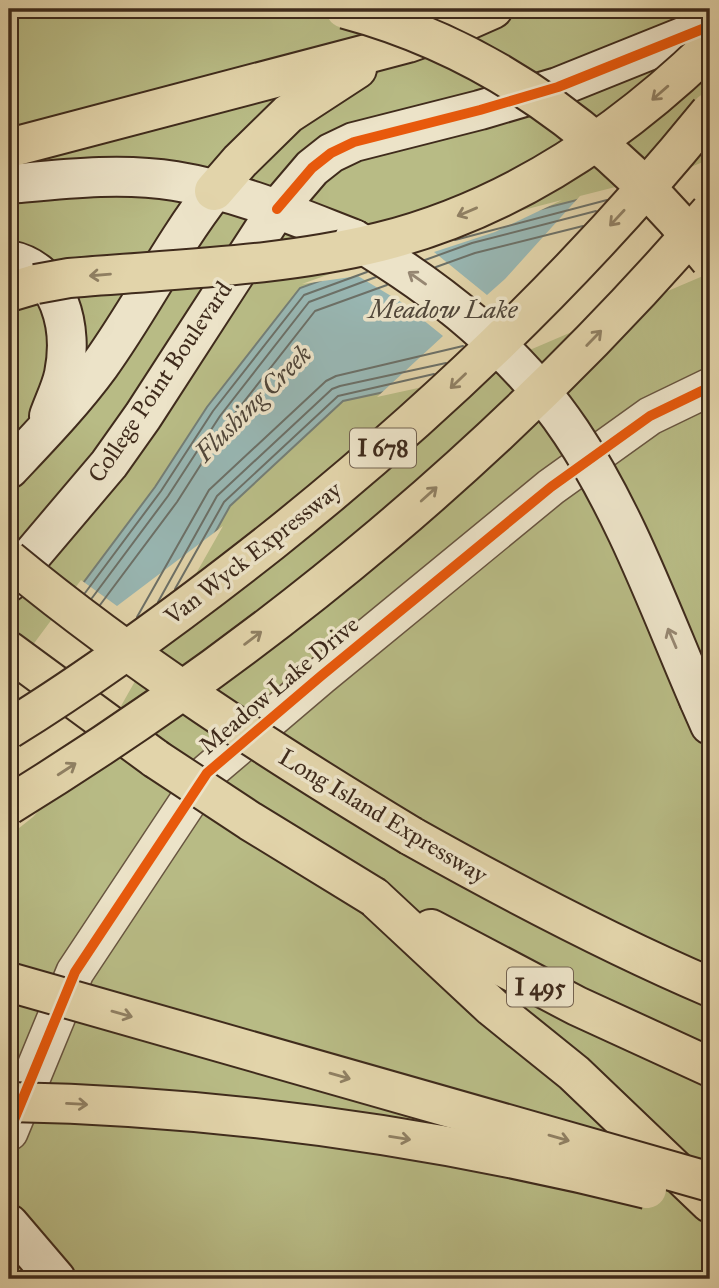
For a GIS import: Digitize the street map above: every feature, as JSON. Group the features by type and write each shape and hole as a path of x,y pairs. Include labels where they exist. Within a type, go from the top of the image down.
{"highway":[{"path":"345,9 407,28 457,50 500,72 582,127 655,196 710,260"},
{"path":"9,148 408,43 493,9"},
{"path":"214,191 288,114 374,59 408,43"},
{"path":"9,292 69,278 294,258 381,242 420,231 502,198 575,158 639,112 710,47"},
{"name":"Van Wyck Expressway","path":"9,729 93,675 211,588 374,456 443,395 541,299 645,188 710,112"},
{"name":"I 678","path":"9,805 129,728 197,680 417,505 542,391 710,212"},
{"name":"Long Island Expressway","path":"9,560 125,651 199,703 411,836 539,906 710,987"},
{"name":"I 495","path":"9,651 156,759 250,821 374,897 532,984 710,1067"},
{"path":"374,897 492,1007 574,1073 710,1204"},
{"path":"9,982 710,1182"},
{"path":"9,1102 180,1110 271,1119 368,1133 506,1157 710,1204"}],"main road":[{"name":"College Point Boulevard","path":"9,582 109,464 277,209 312,168 331,153 354,142 558,88 710,26"},
{"path":"9,184 136,178 176,181 277,209 355,239 431,288 479,328 546,398 570,430 614,506 704,713"},
{"path":"9,469 100,366 171,251 214,191"},
{"path":"9,260 34,270 49,283 59,301 67,329 67,358 63,378 42,434"},
{"path":"9,1224 56,1279"}],"street":[{"name":"Meadow Lake Drive","path":"9,1132 75,972 207,773 551,487 650,415 710,387"},
{"path":"650,415 710,409"}],"green space":[{"path":"9,9 710,9 710,1279 9,1279"}],"water":[{"name":"Meadow Lake","path":"687,172 463,375 343,401 230,506 98,741 9,682 155,487 207,407 300,288 467,228"}],"pier":[{"path":"710,159 710,273 464,378 377,397 443,336 401,302 358,276 302,284 466,225 562,200 495,232 434,252 487,295 505,279 580,196 686,169"},
{"path":"223,526 100,743 33,817 9,836 9,677 81,580 117,606"}],"cycle path":[{"path":"277,209 312,168 331,153 354,142 558,87 710,26"},
{"path":"9,1132 75,972 207,773 551,487 650,416 710,387"}],"water label":[{"name":"Flushing Creek","path":"253,403"}]}
